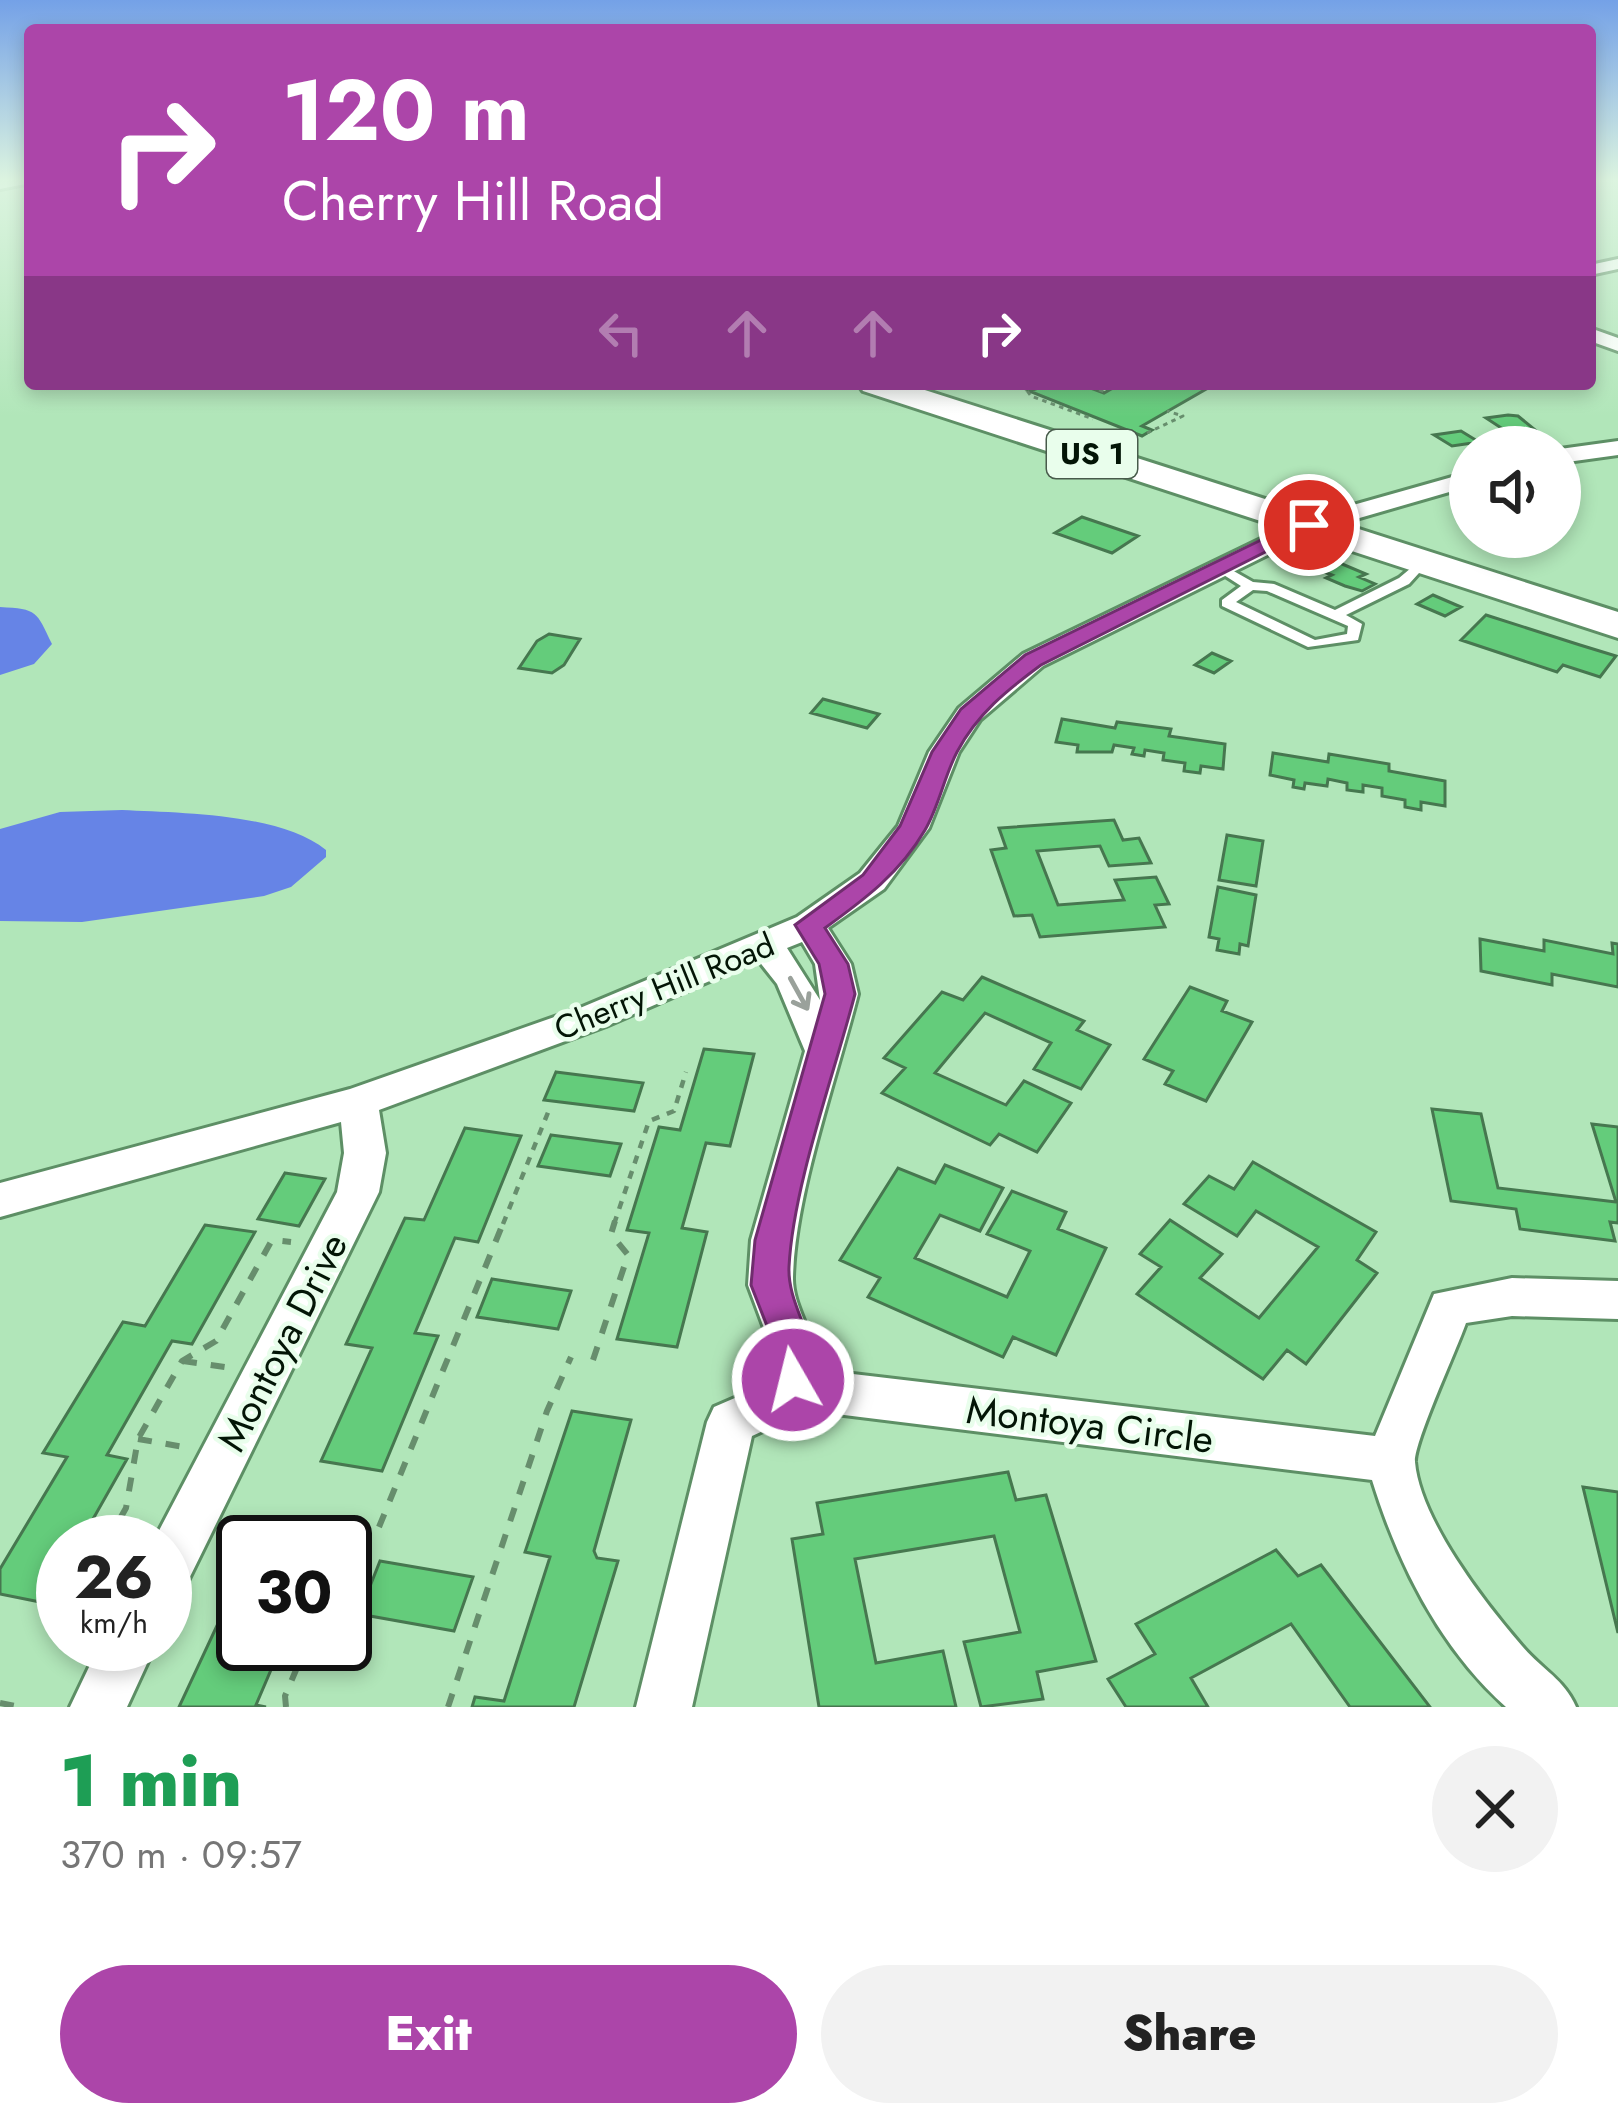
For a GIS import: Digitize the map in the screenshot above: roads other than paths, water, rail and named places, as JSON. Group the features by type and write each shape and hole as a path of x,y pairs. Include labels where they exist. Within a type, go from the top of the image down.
{"main road":[{"name":"US 1","path":"893,390 1618,626"}],"street":[{"path":"1581,453 1618,448"},
{"name":"Cherry Hill Road","path":"0,1200 358,1102 593,1017 809,925 872,881 913,828 957,733 998,686 1033,660 1309,525 1449,485"},
{"path":"664,1707 731,1422 768,1406 793,1380 793,1344 770,1285 772,1240 822,1046 836,1022 840,994 833,964 809,925"},
{"path":"766,946 793,980 822,1046"},
{"name":"Montoya Drive","path":"192,1520 358,1192 365,1153 358,1102"},
{"path":"1548,1707 1507,1670 1446,1592 1411,1524 1390,1460 1450,1307 1512,1297 1618,1300"},
{"name":"Montoya Circle","path":"793,1380 836,1393 1390,1460"},
{"path":"98,1707 116,1671"}],"lane":[{"path":"1336,616 1404,581 1424,562"},
{"path":"1219,568 1250,586 1269,586 1355,623 1353,638 1313,644 1227,603 1250,586"}],"water":[{"path":"0,607 34,614 52,644 34,664 0,675"},
{"path":"122,810 257,822 306,838 326,850 326,857 291,887 264,896 82,922 0,921 0,829 60,812"}]}
